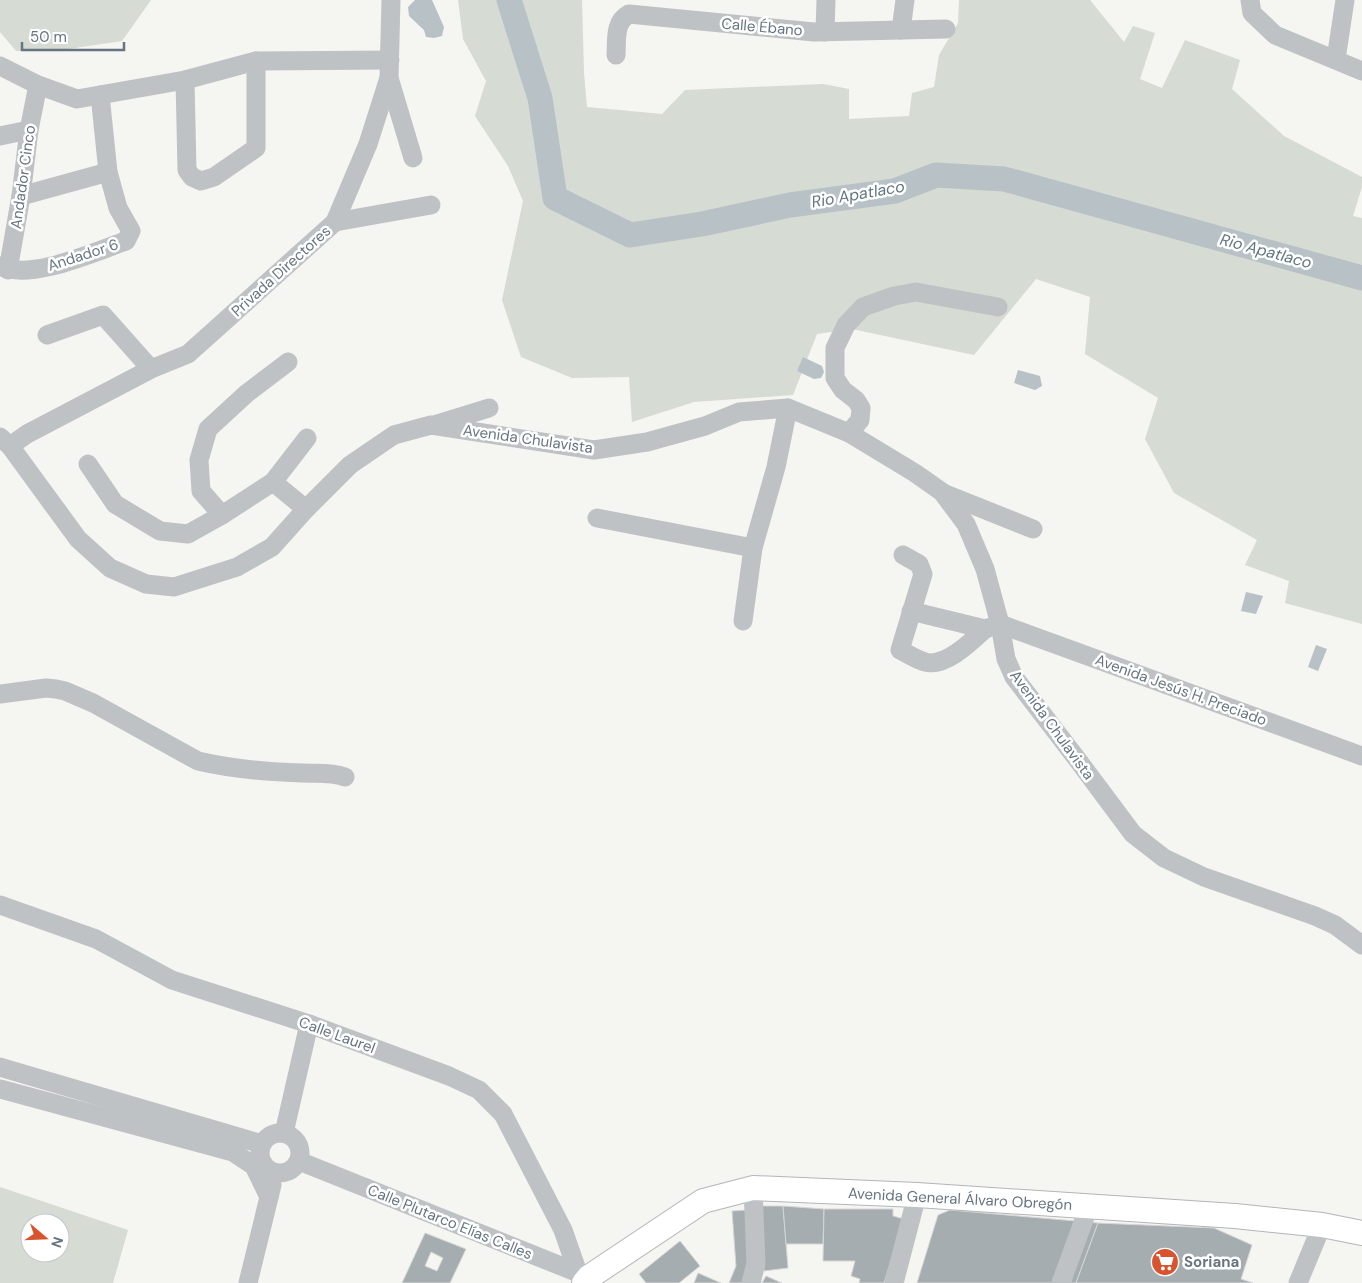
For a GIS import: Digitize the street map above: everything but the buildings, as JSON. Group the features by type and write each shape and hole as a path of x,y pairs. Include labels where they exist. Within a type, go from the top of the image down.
{"main road":[{"name":"Avenida General Álvaro Obregón","path":"588,1279 703,1200 753,1188 917,1195 1235,1216 1322,1225 1362,1233"}],"street":[{"name":"Privada Directores","path":"5,442 27,434 151,369 188,354 335,222 368,144 389,69 391,0"},
{"path":"825,32 826,0"},
{"path":"901,30 905,0"},
{"path":"1336,59 1345,0"},
{"path":"1251,7 1275,35 1362,71"},
{"name":"Calle Ébano","path":"616,55 619,24 623,17 629,14 825,32 946,29"},
{"path":"185,80 187,170 192,177 201,181 214,177 256,148 256,61"},
{"path":"0,66 38,85 77,99 185,80 256,61 389,69 413,158"},
{"name":"Andador Cinco","path":"4,268 21,196 29,130 38,85"},
{"path":"21,196 108,172 100,95"},
{"path":"0,136 29,130"},
{"name":"Andador 6","path":"4,268 46,268 126,241 131,231 118,208 108,172"},
{"path":"335,222 431,205"},
{"path":"849,433 860,420 861,408 856,400 843,390 835,378 835,348 846,325 864,307 894,296 916,292 998,306"},
{"path":"47,335 103,314 151,369"},
{"path":"222,515 200,491 199,460 208,429 246,394 288,362"},
{"path":"431,425 490,408"},
{"path":"743,621 753,548 776,467 788,408"},
{"name":"Avenida Chulavista","path":"5,442 78,539 110,568 146,584 174,587 237,567 272,547 306,509 350,465 394,435 431,425 594,450 647,442 705,426 739,412 788,408 849,433 942,492 966,524 985,569 993,627 1014,677 1133,834 1164,858 1204,877 1316,916 1335,925 1362,945"},
{"path":"88,464 115,504 160,531 188,534 222,515 273,482 307,438"},
{"path":"273,482 306,509"},
{"path":"942,492 1033,529"},
{"path":"597,518 753,548"},
{"path":"903,555 919,564 923,574 900,650 926,663 942,660 964,649 993,627"},
{"name":"Avenida Jesús H. Preciado","path":"911,611 993,627 1362,756"},
{"path":"0,694 46,688 56,688 65,691 93,703 198,761 213,765 302,774 327,772 344,777"},
{"name":"Calle Laurel","path":"0,905 96,939 172,980 309,1024 449,1076 479,1090 503,1114 588,1279"},
{"path":"284,1133 309,1024"},
{"path":"0,1067 262,1144"},
{"path":"0,1090 233,1152 254,1166 269,1197"},
{"path":"284,1133 295,1138 300,1149 299,1161 293,1168 285,1172 276,1173 262,1162 260,1153 262,1144 271,1135 284,1133"},
{"name":"Calle Plutarco Elías Calles","path":"299,1161 588,1279"},
{"path":"248,1283 276,1173"},
{"path":"752,1283 756,1264 753,1188"},
{"path":"894,1283 917,1195"},
{"path":"1061,1283 1088,1206"},
{"path":"1298,1283 1322,1225"}],"shaded area":[{"path":"0,0 151,0 122,41 62,50 16,51 0,32"},
{"path":"415,0 432,0 444,27 442,36 426,37 424,30 409,16 408,7"},
{"path":"458,0 582,0 587,107 662,114 685,90 823,84 849,89 849,119 909,116 912,93 934,87 939,55 958,23 959,0 1090,0 1124,42 1133,26 1155,33 1140,79 1162,88 1185,40 1240,60 1232,89 1284,136 1362,177 1362,187 1353,216 1362,218 1362,624 1285,603 1289,581 1245,565 1257,540 1174,493 1145,439 1158,398 1085,354 1090,297 1036,279 974,355 852,329 817,334 793,395 694,402 632,422 629,377 572,378 521,357 502,300 523,201 508,166 475,116 486,81 463,39"},
{"path":"803,357 822,366 824,372 821,378 814,379 797,371"},
{"path":"1018,370 1040,376 1042,386 1035,390 1014,383"},
{"path":"1246,592 1263,596 1256,614 1241,611"},
{"path":"1316,645 1327,649 1318,671 1308,667"},
{"path":"0,1187 128,1230 113,1283 0,1283"}],"waterway":[{"name":"Rio Apatlaco","path":"509,0 540,98 555,198 630,235 702,224 790,205 895,191 936,175 1004,179 1362,278"}],"place":[{"name":"Soriana","path":"1165,1262"}]}
